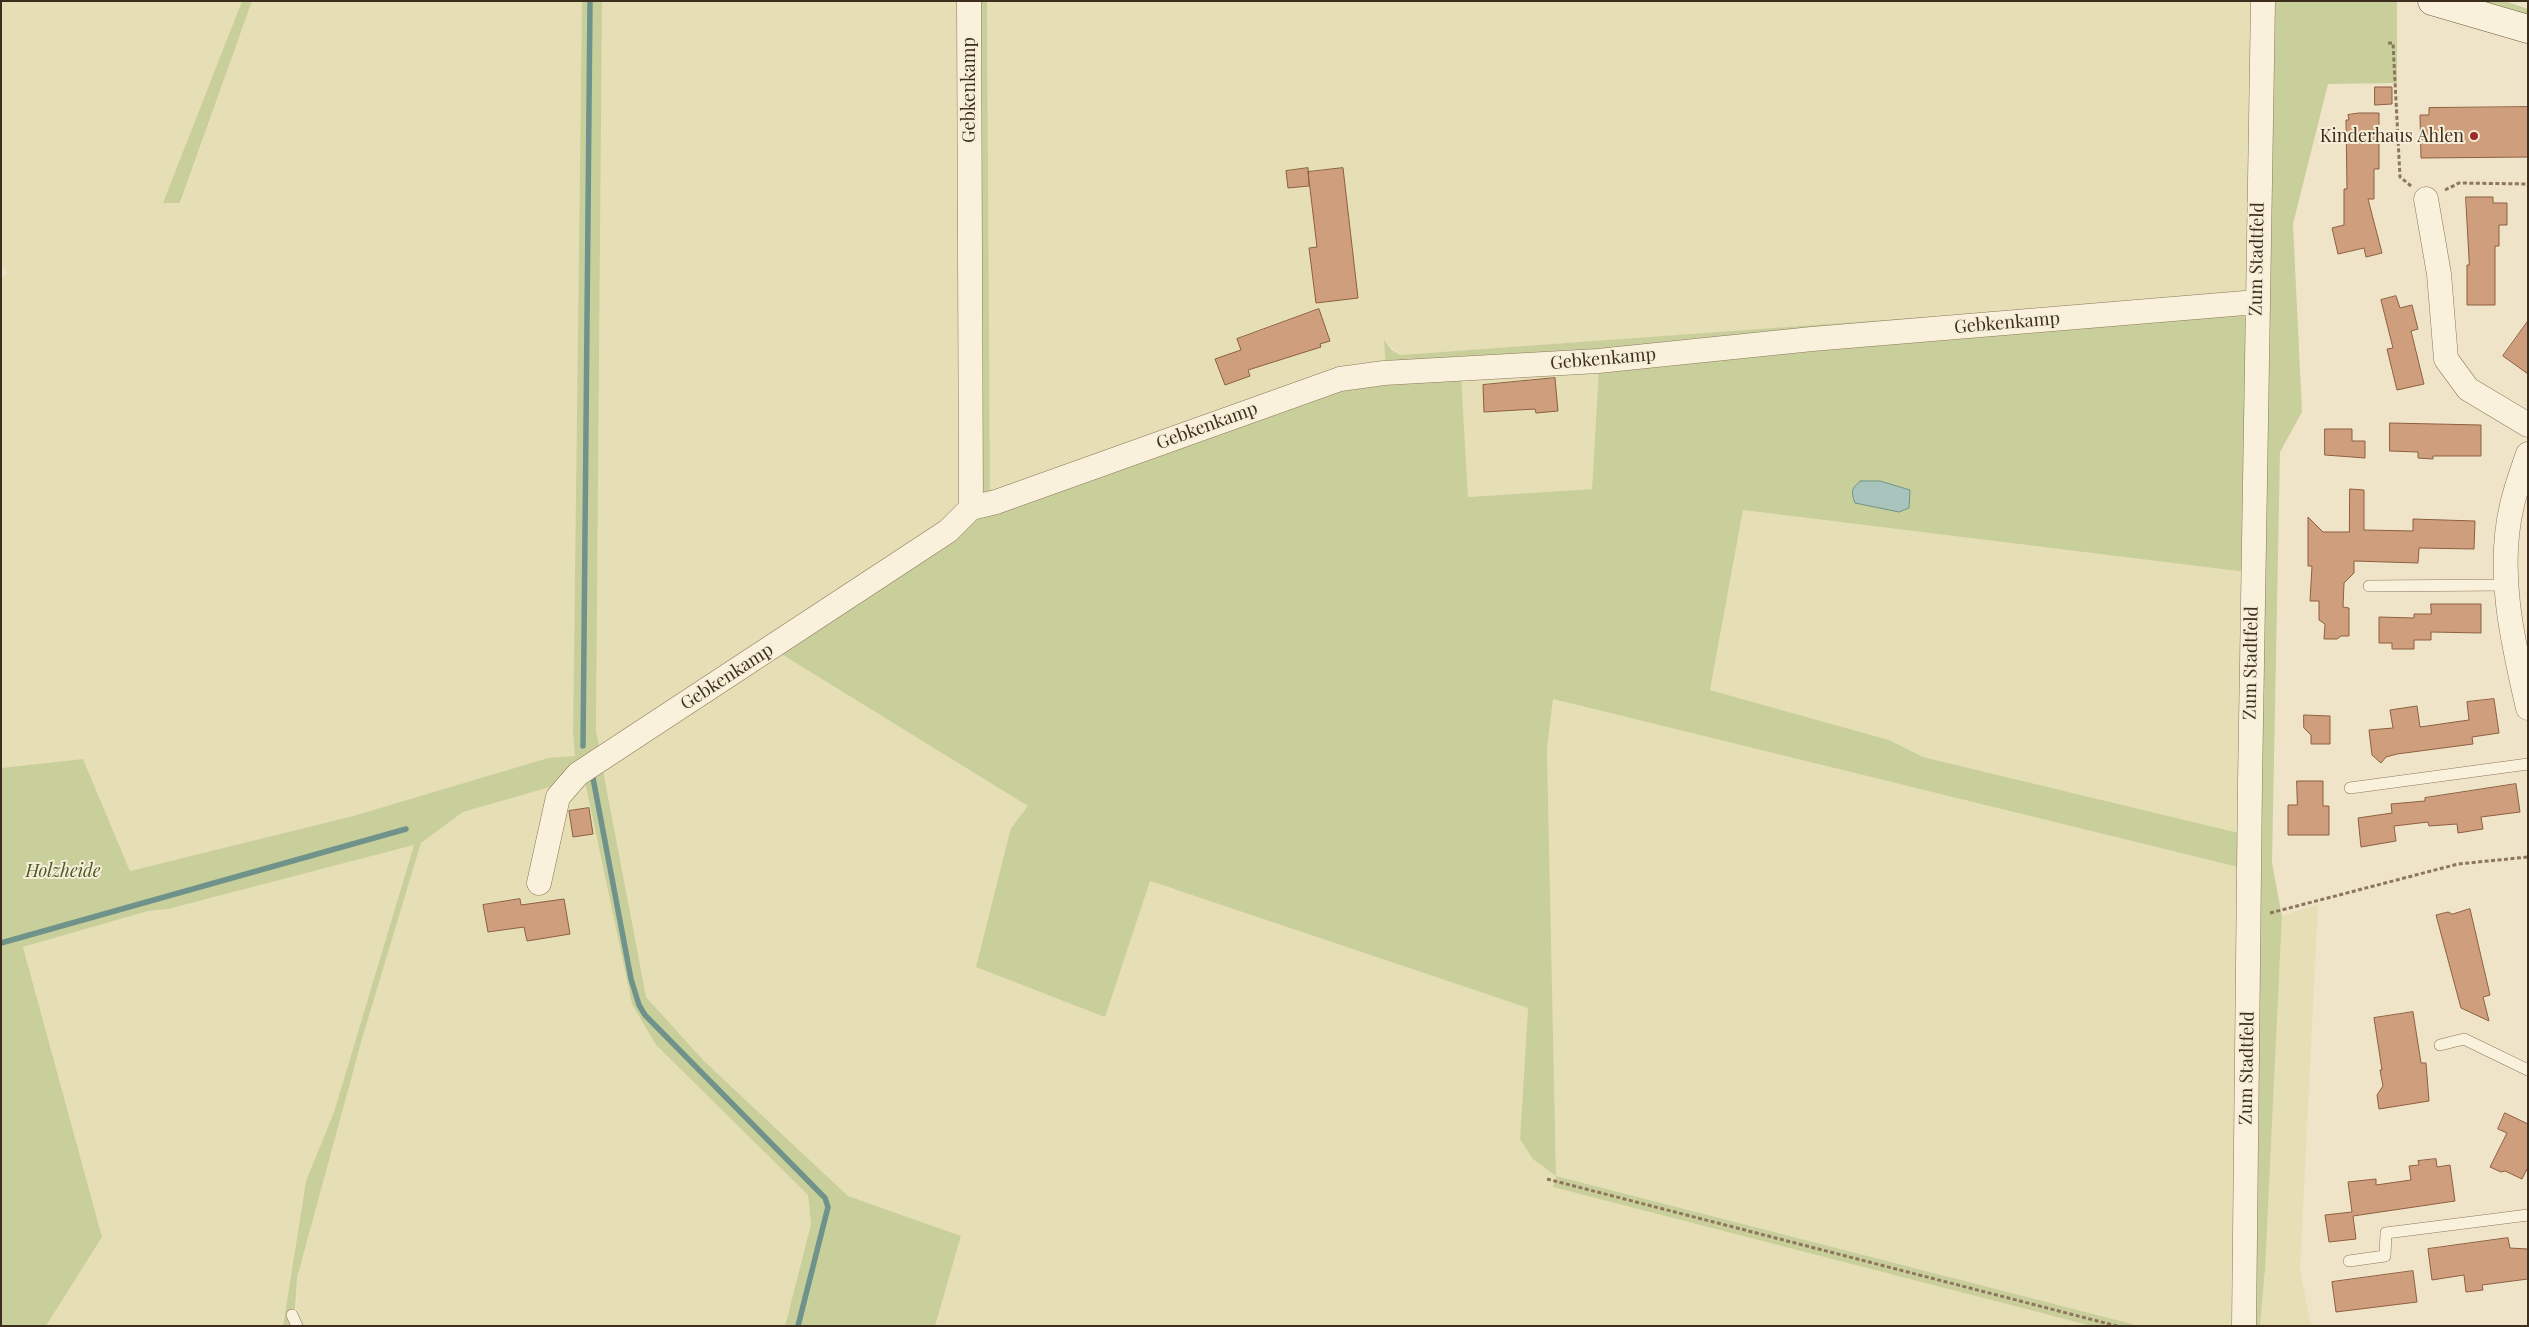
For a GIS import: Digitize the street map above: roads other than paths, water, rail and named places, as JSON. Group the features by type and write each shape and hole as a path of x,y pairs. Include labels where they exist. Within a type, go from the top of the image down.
{"main road":[{"path":"2432,1 2528,29"}],"street":[{"name":"Gebkenkamp","path":"969,1 970,508"},
{"name":"Zum Stadtfeld","path":"2244,1326 2250,783 2263,1"},
{"path":"2426,199 2439,274 2446,359 2468,390 2528,424"},
{"name":"Gebkenkamp","path":"539,883 558,797 578,774 948,530 970,508 996,502 1340,378 1384,373 1598,361 1812,339 2257,302"},
{"path":"2528,454 2512,505 2506,585 2513,642 2528,708"}],"lane":[{"path":"2369,586 2506,585"},
{"path":"2350,788 2528,764"},
{"path":"2440,1045 2464,1039 2528,1070"},
{"path":"2349,1261 2385,1256 2386,1233 2528,1215"}],"water":[{"path":"1861,481 1880,481 1910,490 1909,508 1899,512 1855,503 1853,491 1855,486"}],"waterway":[{"path":"583,746 590,1"},
{"path":"593,778 631,979 639,1005 645,1015 825,1198 828,1207 798,1326"},
{"path":"1,943 406,829"}],"place":[{"name":"Kinderhaus Ahlen","path":"2474,136"}],"park label":[{"name":"Holzheide","path":"63,871"}]}
